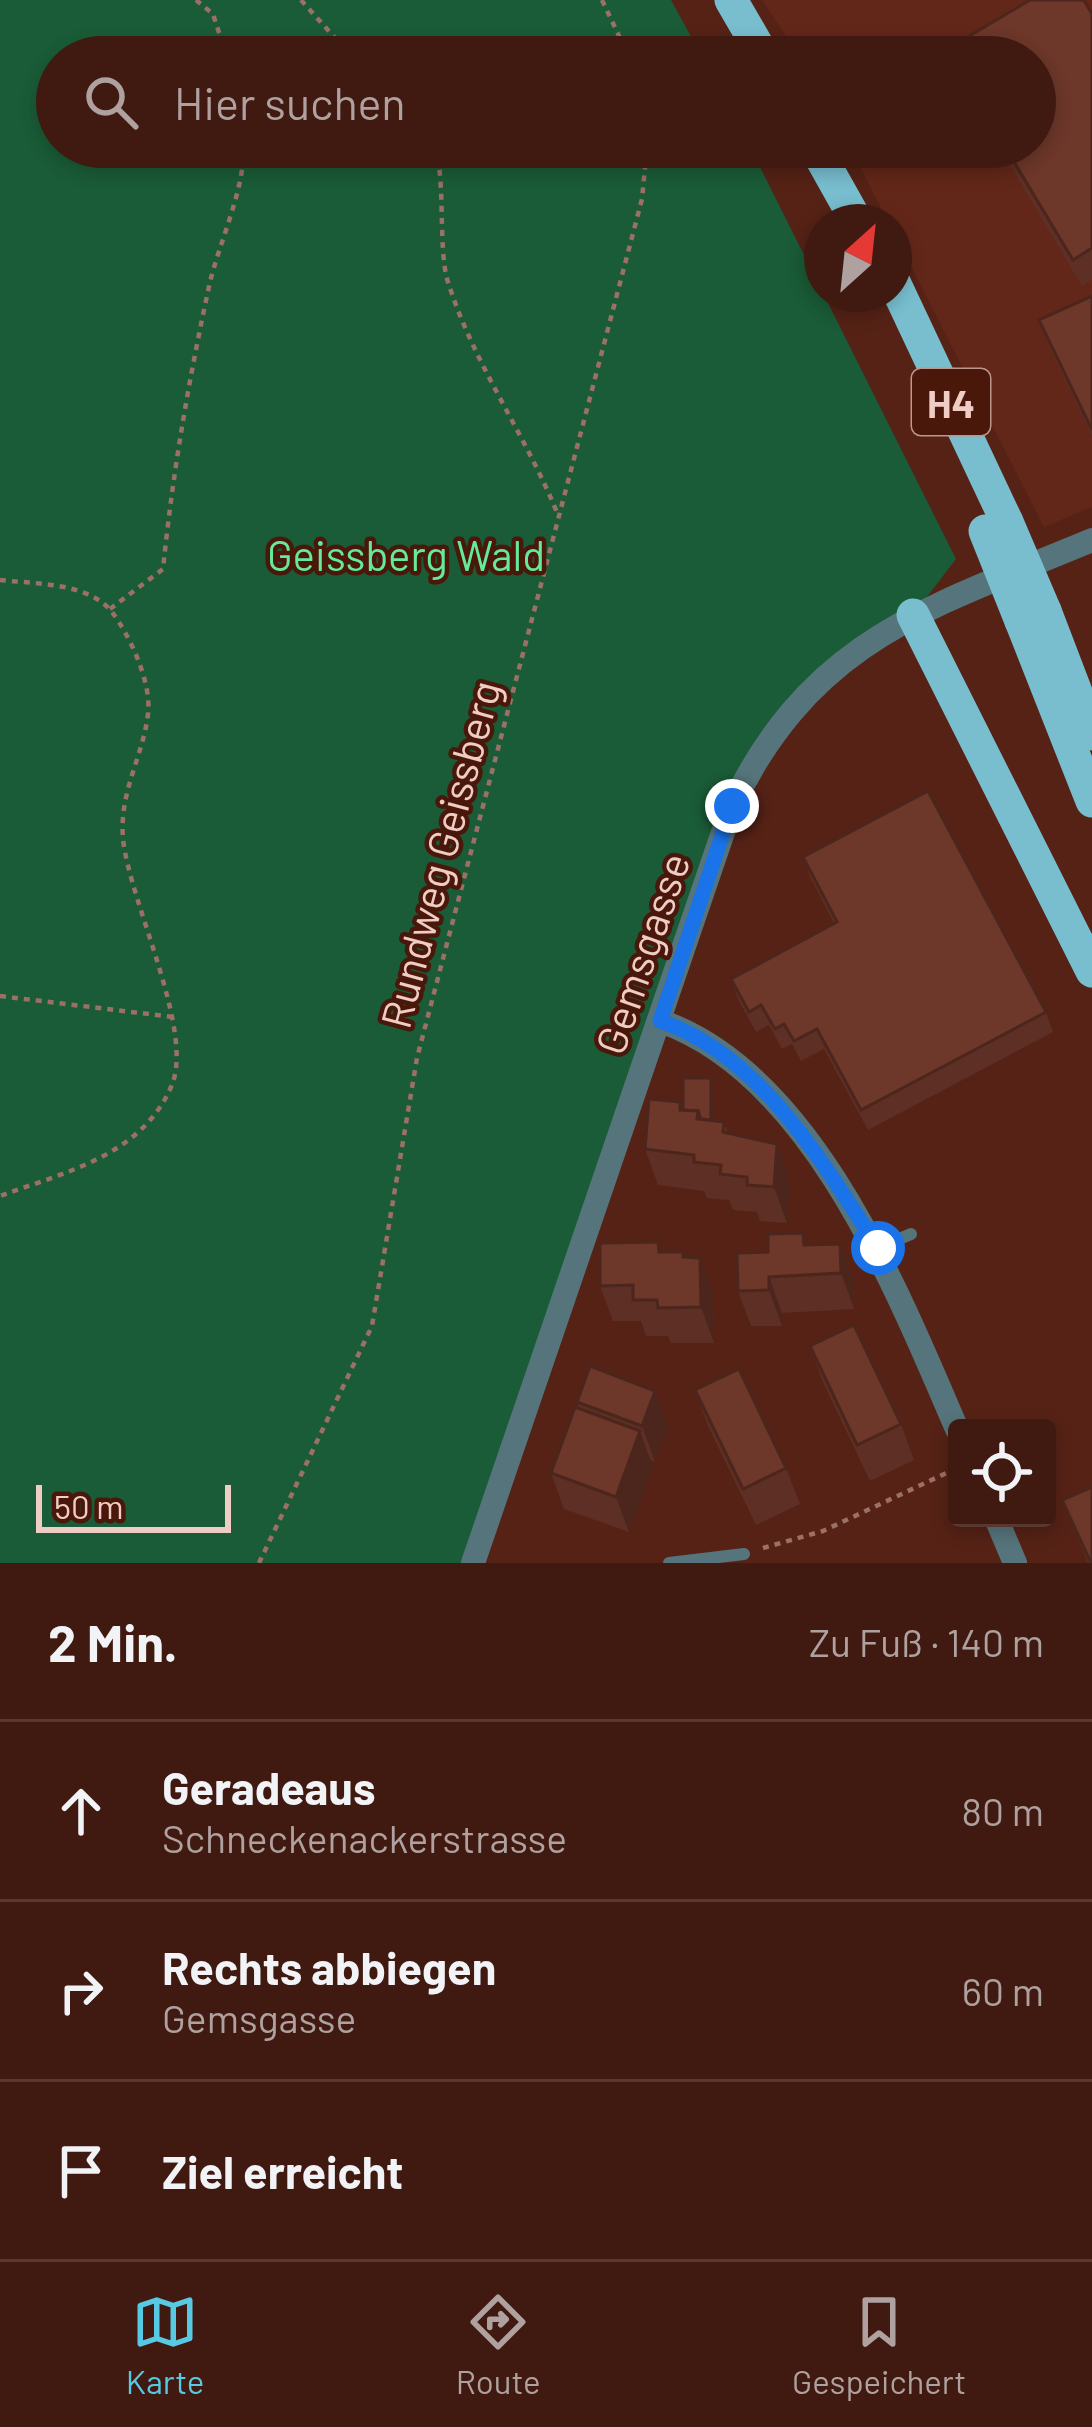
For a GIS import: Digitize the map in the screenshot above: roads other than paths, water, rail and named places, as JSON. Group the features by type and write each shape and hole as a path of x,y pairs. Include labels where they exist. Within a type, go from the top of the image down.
{"highway":[{"path":"731,0 752,36"},
{"path":"826,168 845,204"},
{"name":"H4","path":"890,312 996,526"},
{"name":"H4","path":"907,312 1033,616 1092,734"},
{"path":"913,615 1092,971"},
{"name":"H4","path":"1033,616 1092,801"}],"street":[{"name":"Gemsgasse","path":"472,1563 748,771 804,695 836,664 913,615 1092,540"},
{"path":"660,1021 705,1040 752,1082 814,1150 878,1248 953,1419"}],"lane":[{"path":"878,1248 911,1234"},
{"path":"669,1563 744,1554"}],"park label":[{"name":"Geissberg Wald","path":"406,554"}]}
